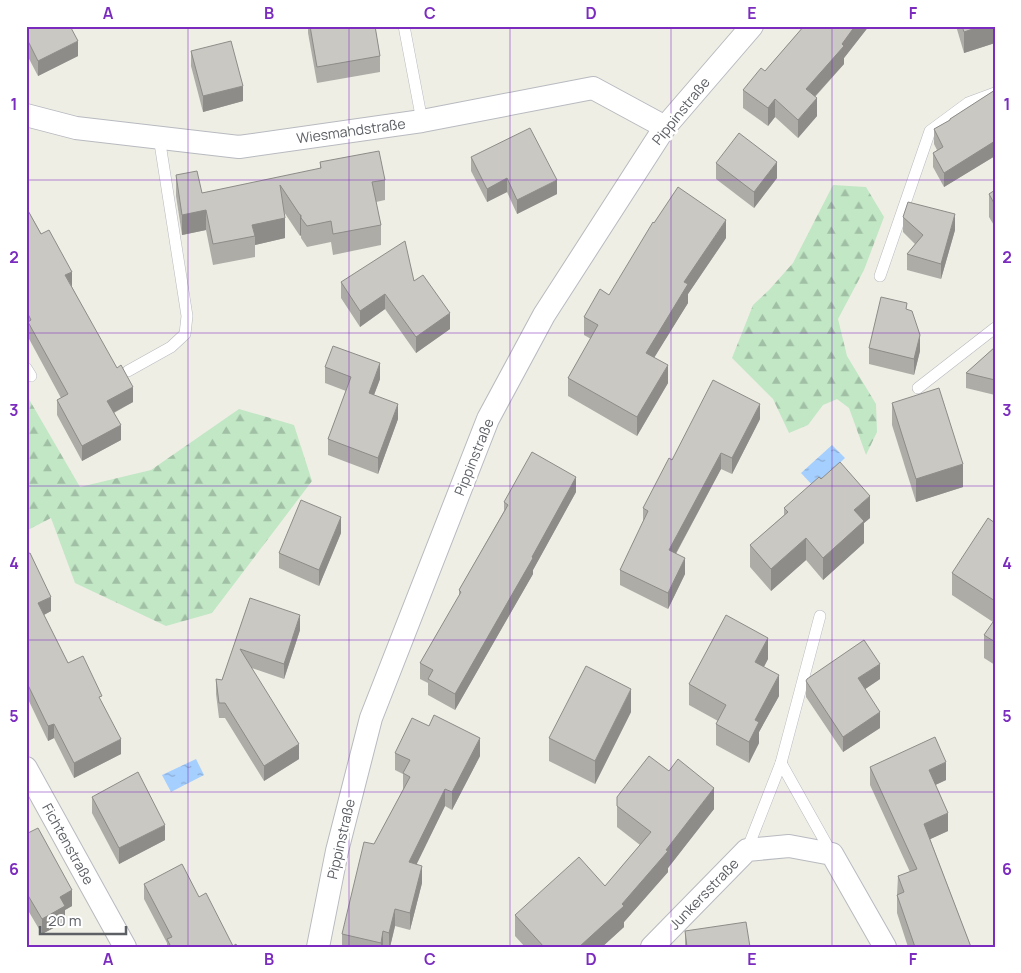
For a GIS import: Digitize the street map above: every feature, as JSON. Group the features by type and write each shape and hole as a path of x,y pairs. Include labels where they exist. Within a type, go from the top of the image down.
{"street":[{"name":"Pippinstraße","path":"318,947 337,851 371,718 488,419 544,315 665,127 752,26"},
{"name":"Wiesmahdstraße","path":"26,115 76,128 239,147 422,121 593,88 665,127"},
{"name":"Fichtenstraße","path":"26,768 125,947"},
{"name":"Junkersstraße","path":"652,947 747,850 788,846 832,854"},
{"path":"832,854 885,947"}],"lane":[{"path":"404,26 422,121"},
{"path":"880,276 930,132 968,103 995,93"},
{"path":"128,370 171,348 185,334 187,316 159,137"},
{"path":"918,388 995,328"},
{"path":"747,850 781,763 820,616"},
{"path":"781,763 832,854"}],"green space":[{"path":"833,185 866,187 884,217 864,270 838,319 847,356 876,404 877,432 866,455 849,408 837,399 823,405 808,425 789,433 773,399 732,358 753,305 793,263"},
{"path":"26,394 80,487 151,470 239,409 294,425 312,481 212,613 166,626 75,583 51,518 26,531"}],"water":[{"path":"832,445 845,458 814,487 801,473"},
{"path":"196,759 204,775 171,792 162,775"}],"building":[{"path":"26,26 70,26 78,41 38,61 26,37"},
{"path":"310,26 375,26 380,56 317,67"},
{"path":"804,26 855,26 842,44 844,46 806,89 817,98 798,120 775,99 768,108 743,90 761,68 765,71"},
{"path":"962,26 981,26 964,32"},
{"path":"231,41 243,86 203,96 191,51"},
{"path":"995,90 995,141 944,173 933,153 943,147 934,129"},
{"path":"530,128 557,180 517,200 507,178 487,189 471,157"},
{"path":"739,133 777,162 754,192 716,163"},
{"path":"379,151 385,180 372,182 381,225 333,234 331,221 307,226 280,185 285,218 252,225 255,236 213,244 206,210 182,215 176,175 197,171 202,193 321,168 320,162"},
{"path":"678,187 726,220 684,282 688,284 646,353 668,365 637,417 568,378 598,325 584,317 600,289 609,295 653,222"},
{"path":"995,190 995,205 989,194"},
{"path":"908,202 955,214 941,264 907,254 923,235 903,217"},
{"path":"26,207 41,234 49,230 72,272 65,275 117,368 121,365 133,387 107,401 121,425 82,446 57,400 68,394 28,322 31,320 26,310"},
{"path":"405,241 414,281 423,275 450,313 416,337 385,294 360,311 341,282"},
{"path":"881,297 907,303 906,309 912,311 920,335 914,359 869,348"},
{"path":"333,346 380,363 369,393 398,404 378,458 328,439 351,377 325,367"},
{"path":"995,347 995,380 966,373"},
{"path":"713,380 760,404 732,458 721,453 669,550 685,558 668,593 620,570 648,511 643,508 669,458 672,460"},
{"path":"939,388 963,464 916,479 892,403"},
{"path":"532,452 576,477 533,558 455,694 428,679 433,670 420,663 508,505 504,502"},
{"path":"840,462 870,496 854,510 864,521 823,558 806,538 771,569 750,545 788,512 784,508 819,477 821,479"},
{"path":"301,500 341,517 319,570 279,553"},
{"path":"988,518 995,523 995,601 952,573"},
{"path":"30,553 51,597 38,603 68,663 83,656 102,696 99,697 121,739 74,763 54,724 48,726 26,681 26,554"},
{"path":"250,598 300,615 284,664 240,649 299,744 264,766 225,703 219,703 216,679 222,680"},
{"path":"726,615 768,638 755,662 779,675 755,720 759,722 749,742 716,724 726,705 689,684"},
{"path":"995,619 995,642 984,635"},
{"path":"864,640 880,664 858,678 880,712 843,737 806,681"},
{"path":"586,666 631,689 595,761 549,738"},
{"path":"434,715 480,738 452,792 445,789 409,862 422,866 410,913 395,909 389,933 383,931 381,943 342,934 364,842 374,844 410,777 403,773 410,760 395,753 412,718 429,726"},
{"path":"935,737 946,762 929,770 948,813 924,824 971,947 915,947 897,895 904,892 898,876 917,869 870,767"},
{"path":"649,756 669,771 678,759 714,788 666,850 668,851 622,904 624,906 579,947 544,947 515,915 579,857 605,886 651,832 617,806 617,797"},
{"path":"138,772 165,825 119,848 92,797"},
{"path":"38,828 72,890 60,897 65,906 42,919 26,892 26,834"},
{"path":"182,864 199,897 206,893 233,946 236,944 237,947 171,947 167,939 172,937 144,884"},
{"path":"746,922 750,947 687,947 685,931"}]}
